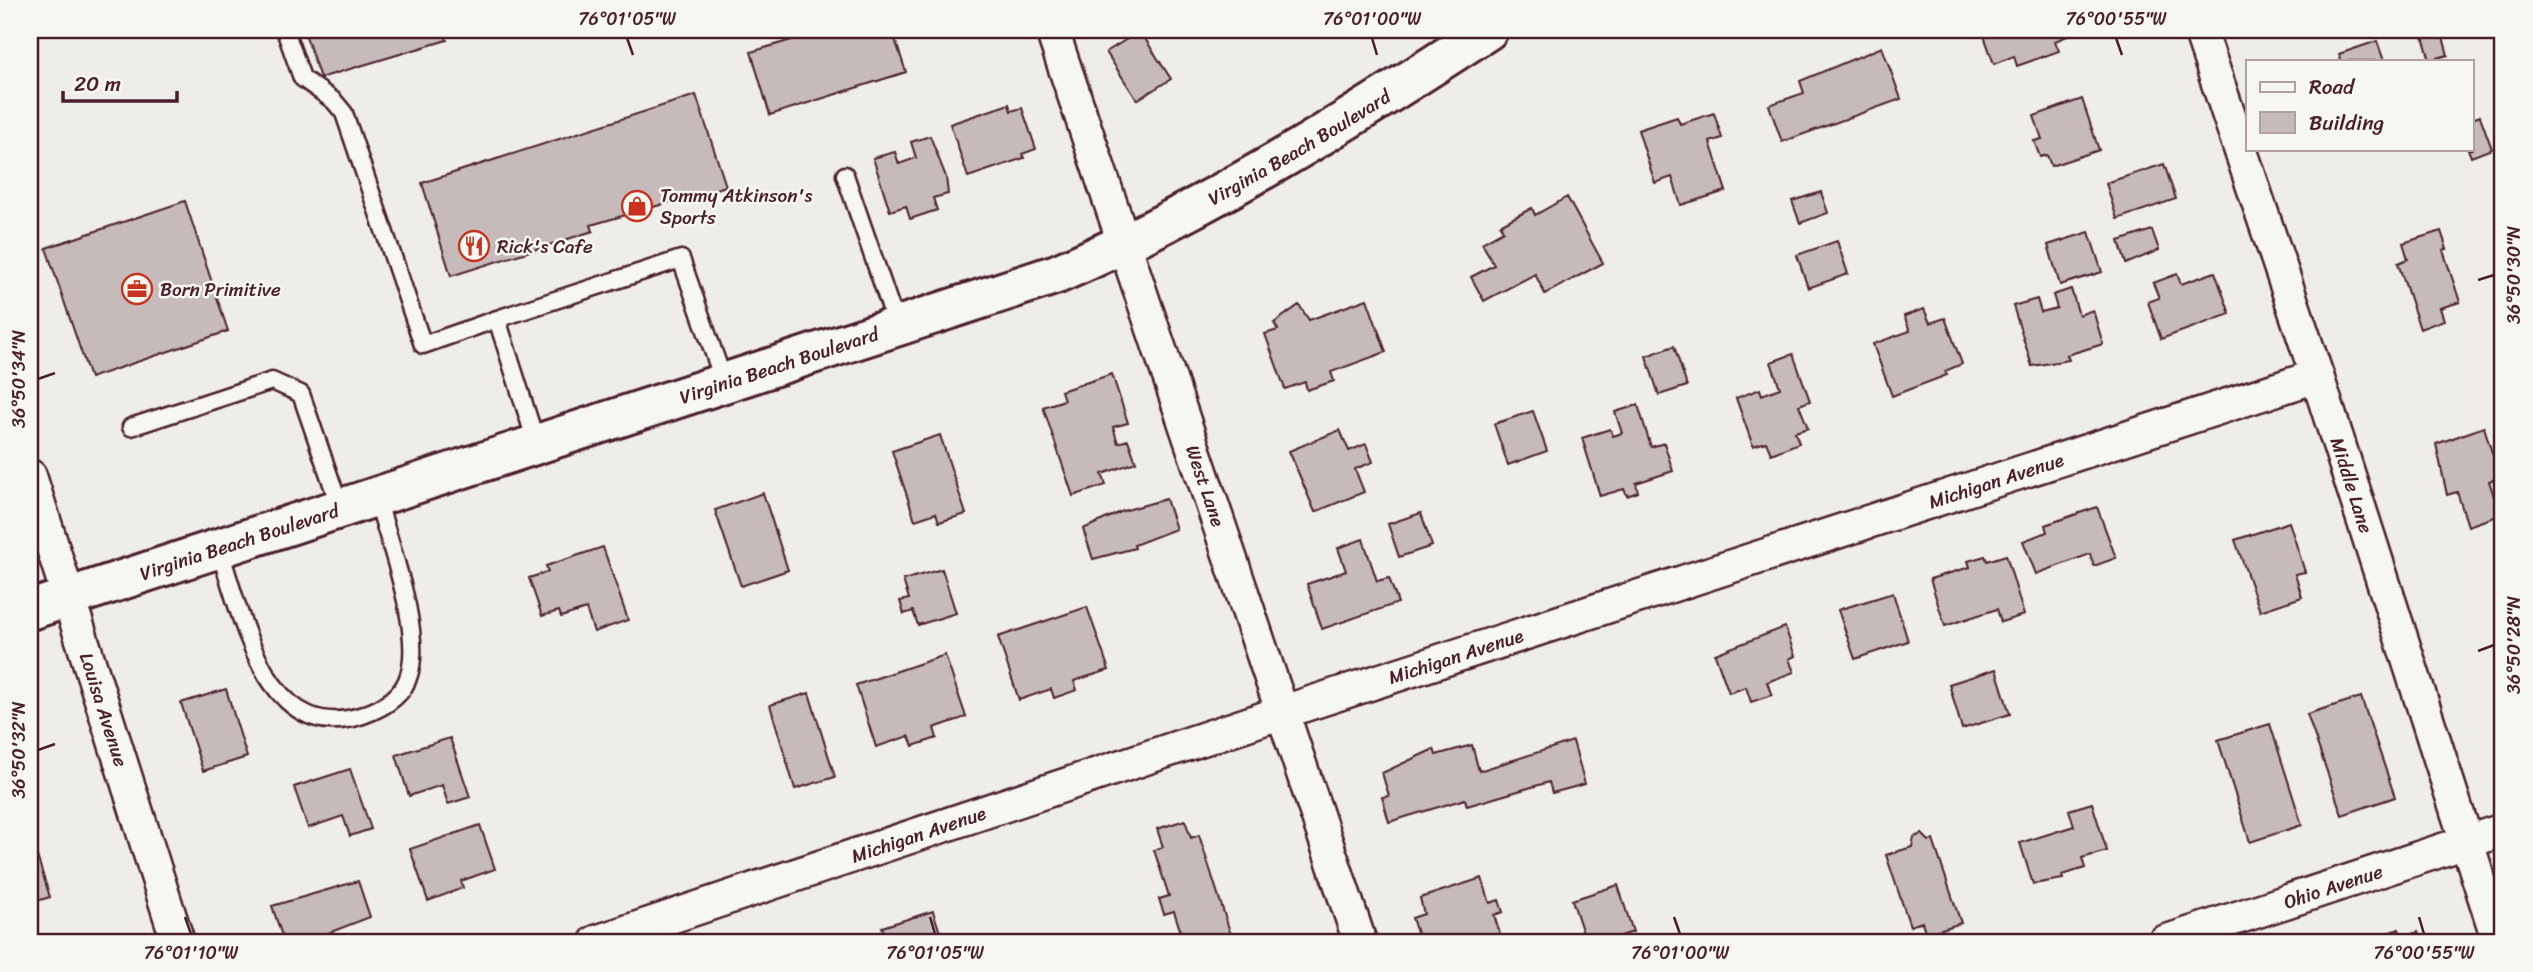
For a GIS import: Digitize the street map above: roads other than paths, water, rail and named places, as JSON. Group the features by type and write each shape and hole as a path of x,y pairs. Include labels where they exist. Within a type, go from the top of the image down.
{"main road":[{"name":"Virginia Beach Boulevard","path":"30,610 725,385 1057,274 1123,246 1187,214 1283,159 1488,30"}],"street":[{"name":"West Lane","path":"1052,30 1360,942"},
{"name":"Middle Lane","path":"2200,30 2317,376 2499,942"},
{"name":"Michigan Avenue","path":"596,942 1283,712 2317,376"},
{"name":"Louisa Avenue","path":"30,476 178,942"},
{"name":"Ohio Avenue","path":"2164,942 2503,830"}],"lane":[{"path":"285,30 302,78 334,100 344,113 423,345 497,318 681,259 725,385"},
{"path":"845,175 898,328"},
{"path":"497,318 537,446"},
{"path":"131,427 272,380 301,394 341,510"},
{"path":"219,549 261,669 278,695 311,716 346,721 388,706 409,676 412,628 377,498"}],"place":[{"name":"Tommy Atkinson's Sports","path":"637,206"},
{"name":"Rick's Cafe","path":"474,246"},
{"name":"Born Primitive","path":"137,289"}]}
